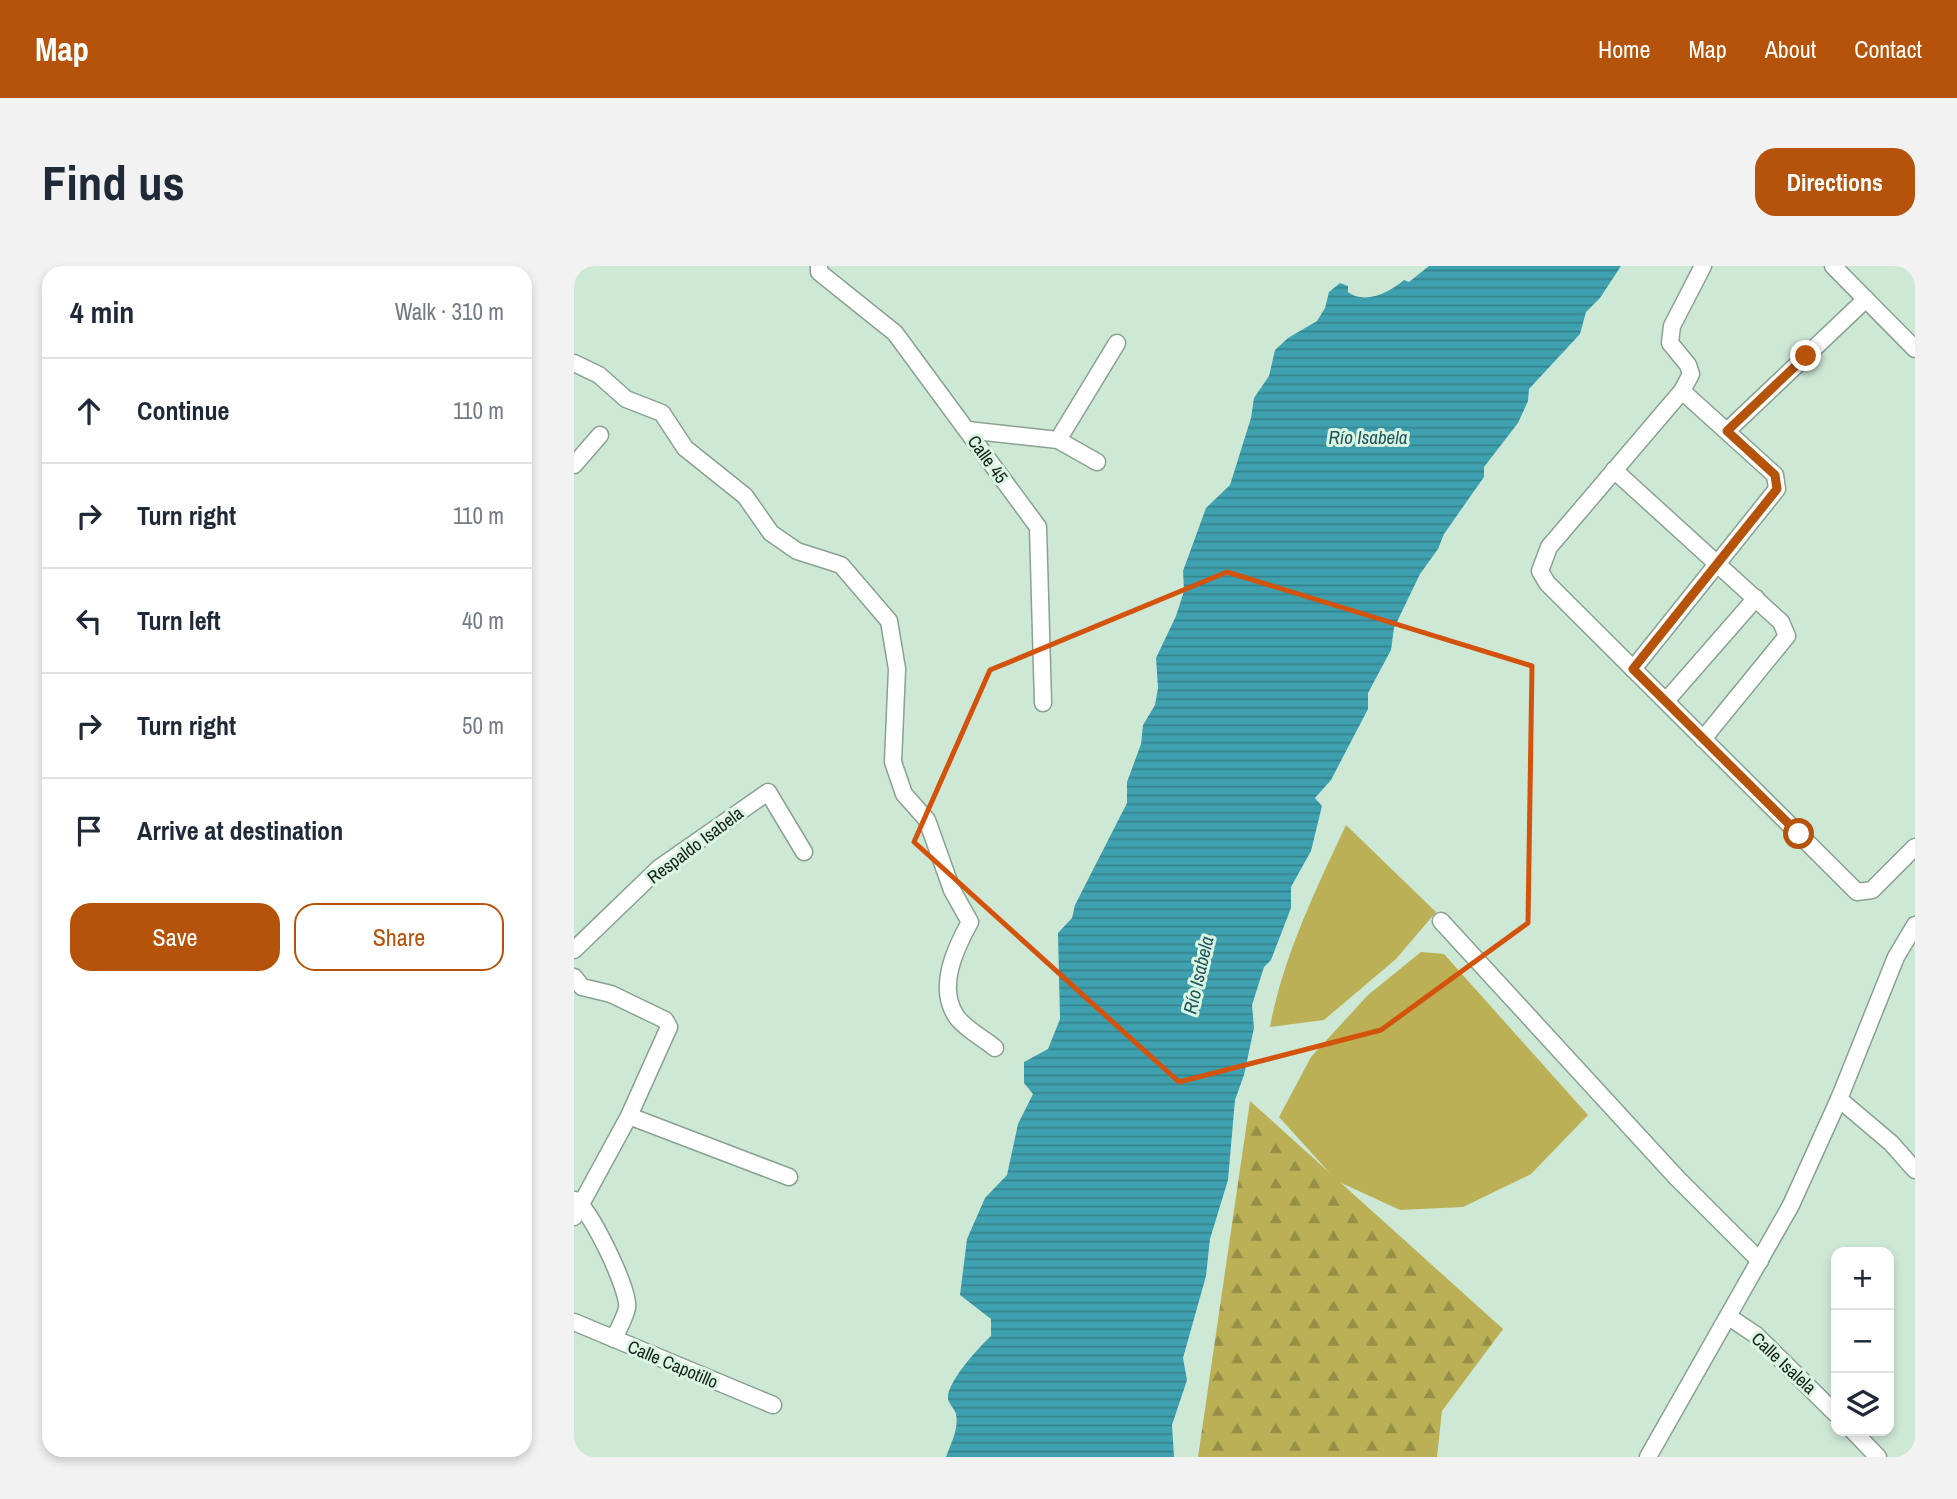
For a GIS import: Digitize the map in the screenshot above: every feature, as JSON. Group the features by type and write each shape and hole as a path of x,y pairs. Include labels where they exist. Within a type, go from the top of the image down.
{"street":[{"name":"Calle 45","path":"819,266 819,272 895,333 1038,527 1043,703"},
{"path":"1703,266 1672,326 1670,343 1688,365 1691,374 1682,391 1549,547 1540,571 1547,583 1857,892 1872,890 1915,847"},
{"path":"1833,266 1915,349"},
{"path":"1727,431 1866,299"},
{"path":"1058,440 1117,343"},
{"path":"574,363 599,375 626,399 662,413 685,448 745,496 771,533 797,551 841,565 889,621 897,669 893,762 904,794 927,820 953,890 970,922 955,950 947,997 957,1018 995,1048"},
{"path":"1633,669 1777,489 1775,475 1682,391"},
{"path":"967,430 1058,440 1097,462"},
{"path":"574,465 600,435"},
{"path":"1614,470 1756,598 1781,622 1787,636 1703,739"},
{"path":"1666,701 1756,598"},
{"name":"Respaldo Isabela","path":"574,950 659,868 768,792 804,852"},
{"path":"1441,920 1677,1178 1760,1261"},
{"path":"1648,1457 1791,1205 1839,1099 1896,957 1915,925"},
{"path":"574,977 582,987 611,994 668,1023 649,1075 629,1116 602,1169 576,1206 593,1223 624,1293 627,1307 614,1339"},
{"path":"1839,1099 1891,1143 1915,1170"},
{"path":"629,1116 789,1177"},
{"name":"Calle Isalela","path":"1729,1317 1756,1335 1831,1408"},
{"name":"Calle Capotillo","path":"574,1322 773,1405"},
{"path":"1858,1436 1878,1457"}],"highlighted area":[{"path":"1227,572 1532,666 1528,923 1381,1030 1179,1082 914,842 990,670"}],"green space":[{"path":"1346,825 1436,912 1396,959 1324,1020 1270,1027 1292,949"},
{"path":"1421,952 1444,954 1588,1115 1531,1174 1463,1207 1400,1210 1337,1181 1279,1117 1311,1057 1368,995"},
{"path":"1250,1101 1503,1329 1442,1411 1437,1457 1198,1457"}],"water":[{"name":"Río Isabela","path":"1429,266 1621,266 1600,298 1586,312 1580,334 1529,389 1528,401 1518,423 1484,467 1484,477 1420,574 1394,628 1391,650 1368,693 1368,709 1331,780 1315,798 1322,806 1311,851 1291,887 1291,908 1271,960 1264,967 1252,1005 1254,1028 1244,1075 1235,1100 1228,1180 1210,1239 1206,1276 1183,1358 1187,1380 1172,1425 1174,1457 946,1457 956,1425 956,1414 948,1399 949,1392 964,1366 991,1336 991,1319 960,1295 967,1239 985,1198 1007,1175 1018,1124 1033,1094 1024,1083 1024,1062 1048,1049 1060,1019 1058,933 1072,918 1075,905 1127,803 1127,782 1141,744 1143,725 1155,705 1158,688 1156,658 1176,616 1184,591 1183,571 1206,508 1230,485 1251,418 1254,398 1269,376 1275,350 1288,338 1317,321 1325,308 1329,292 1340,283 1348,286 1348,292 1355,296 1369,297 1392,289 1404,280 1409,282"}],"route":[{"path":"1799,834 1633,669 1777,489 1775,475 1727,431 1806,356"}]}
